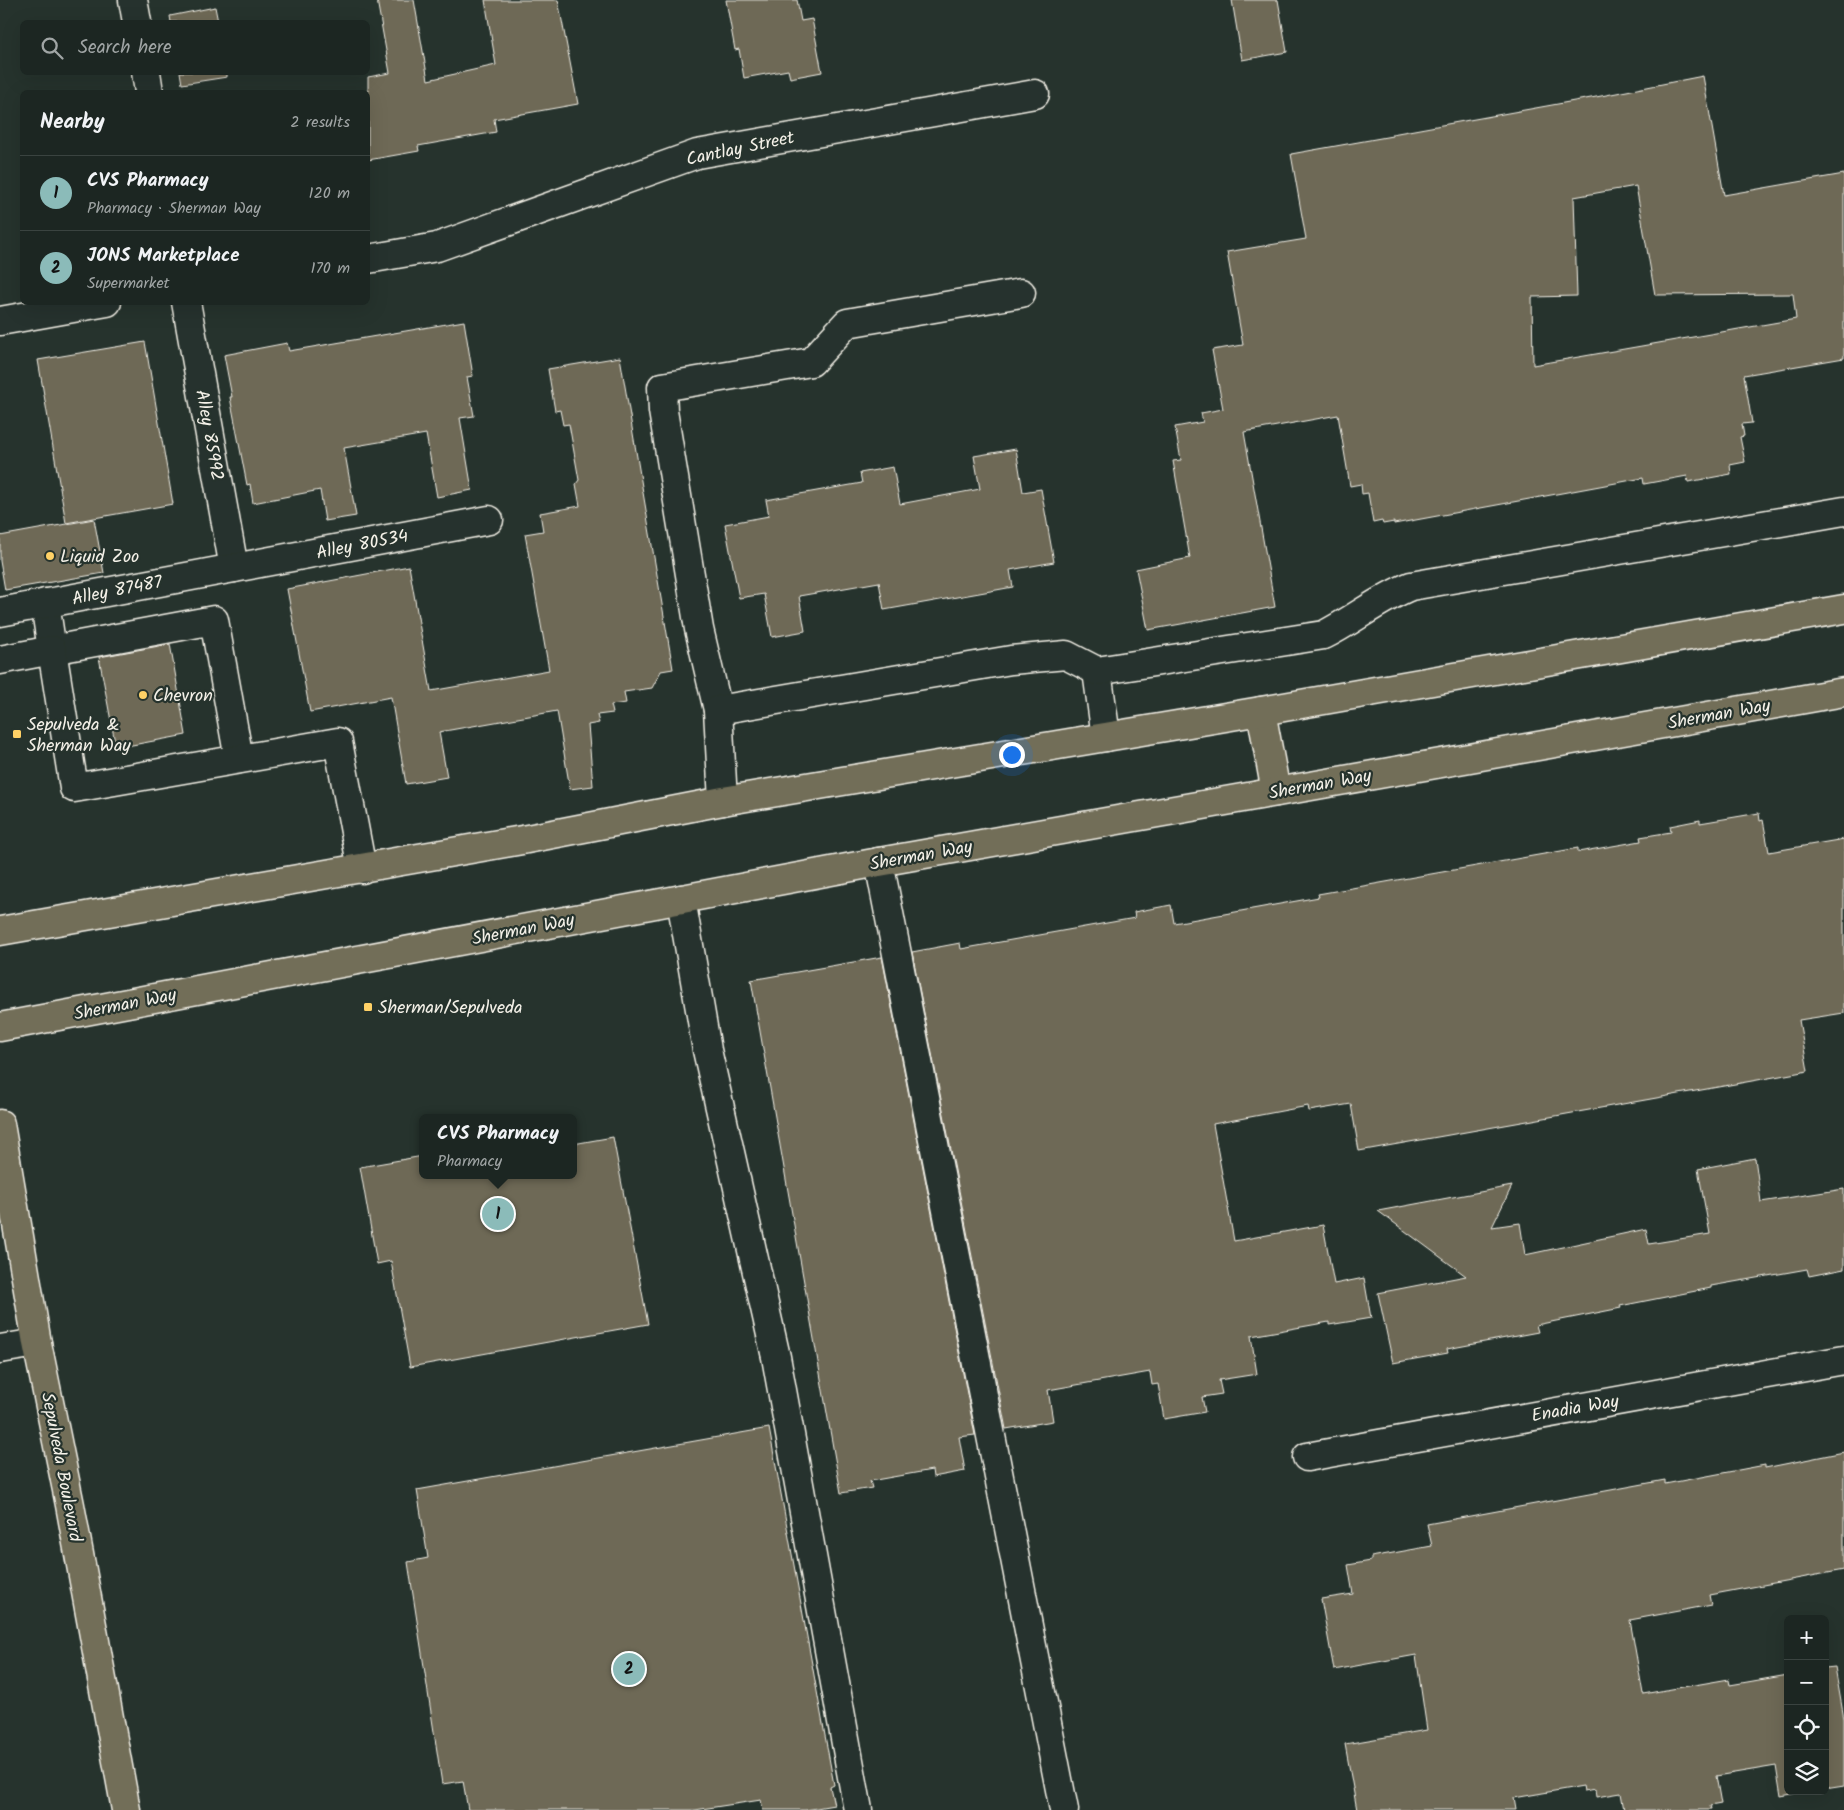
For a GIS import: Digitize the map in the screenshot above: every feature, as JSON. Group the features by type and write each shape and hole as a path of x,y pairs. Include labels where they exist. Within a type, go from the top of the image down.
{"main road":[{"path":"0,931 522,840 723,801 1261,711 1844,609"},
{"name":"Sherman Way","path":"0,1027 879,862 1844,692"},
{"path":"1261,711 1276,792"},
{"name":"Sepulveda Boulevard","path":"0,1124 36,1343 70,1505 126,1810"}],"street":[{"path":"133,0 137,20"},
{"path":"146,75 149,90"},
{"name":"Cantlay Street","path":"370,259 437,247 698,154 1036,94"},
{"path":"723,801 718,710 697,620 663,411 662,387 811,362 847,323 1021,293"},
{"path":"0,320 89,305"},
{"name":"Alley 85992","path":"187,305 234,568"},
{"path":"718,710 1011,660 1066,655 1097,671 1324,634 1343,625 1396,592 1411,586 1844,511"},
{"name":"Alley 80534","path":"234,568 489,520"},
{"name":"Alley 87487","path":"0,612 234,568"},
{"path":"45,603 74,788 338,742 362,868"},
{"path":"0,660 214,620 239,759"},
{"path":"1097,671 1106,737"},
{"path":"879,862 1064,1810"},
{"path":"681,899 707,1050 776,1357 858,1810"},
{"path":"0,1349 36,1343"},
{"name":"Enadia Way","path":"1307,1456 1844,1360"}],"building":[{"path":"377,0 414,0 428,80 496,65 485,0 558,0 578,104 494,119 496,132 418,146 419,151 370,160 370,90 368,90 368,77 390,73"},
{"path":"726,0 797,0 801,21 812,19 822,72 790,78 788,70 744,78 739,49 735,50"},
{"path":"1232,0 1278,0 1287,52 1242,60"},
{"path":"215,7 218,20 171,20 170,16"},
{"path":"180,75 227,75 227,77 182,84"},
{"path":"1703,76 1724,195 1844,174 1844,358 1744,375 1752,423 1742,424 1744,436 1740,437 1745,462 1730,465 1731,474 1688,482 1687,476 1644,484 1643,478 1394,524 1394,522 1383,524 1382,521 1373,523 1368,493 1362,494 1361,484 1350,486 1338,415 1244,432 1275,607 1148,630 1136,569 1190,558 1173,461 1181,460 1175,427 1203,422 1201,413 1223,409 1212,350 1243,345 1227,252 1306,239 1291,154","holes":["1636,186 1655,295 1793,294 1796,319 1533,365 1532,297 1577,296 1574,197"]},
{"path":"464,321 473,376 467,377 474,416 460,418 472,490 437,497 426,434 344,448 356,516 325,521 320,490 253,503 250,484 247,485 224,355 287,343 289,351"},
{"path":"145,342 173,504 66,523 38,360"},
{"path":"620,357 673,669 661,671 652,688 624,692 626,703 611,705 613,713 597,715 599,723 588,725 593,786 570,789 557,711 439,732 447,777 406,784 391,697 310,712 287,589 409,566 431,691 549,670 525,534 543,531 540,513 580,506 576,484 579,480 569,424 563,425 560,410 555,411 548,369"},
{"path":"1016,449 1023,492 1041,489 1054,562 1010,570 1013,587 884,610 879,582 799,596 805,631 772,637 764,594 739,598 725,524 769,516 766,500 862,483 860,473 893,467 900,504 980,489 974,456"},
{"name":"Liquid Zoo","path":"94,519 104,573 5,590 0,561 0,536"},
{"name":"Chevron","path":"170,644 186,735 116,748 99,657"},
{"path":"1759,813 1760,821 1763,820 1769,852 1844,839 1844,1013 1799,1020 1808,1071 1359,1151 1351,1104 1309,1111 1308,1106 1213,1124 1234,1241 1323,1225 1334,1284 1364,1278 1371,1318 1329,1325 1329,1322 1251,1336 1257,1374 1219,1380 1222,1394 1202,1397 1205,1412 1164,1419 1158,1384 1152,1385 1150,1372 1048,1390 1053,1421 1006,1429 912,952 960,943 961,949 1135,918 1134,912 1171,905 1174,923 1319,897 1318,894 1578,848 1578,852 1641,841 1640,837 1671,832 1670,826 1700,820 1700,823"},
{"path":"882,957 975,1435 959,1437 965,1471 933,1477 932,1470 870,1481 872,1488 841,1493 751,980"},
{"path":"613,1137 648,1324 410,1367 391,1261 377,1264 360,1167 419,1157 419,1179 577,1179 577,1143"},
{"path":"1755,1158 1761,1202 1844,1189 1844,1269 1809,1276 1807,1269 1711,1286 1711,1288 1536,1325 1538,1332 1447,1349 1448,1353 1393,1363 1378,1293 1466,1276 1378,1211 1512,1186 1492,1227 1520,1223 1525,1255 1646,1229 1649,1244 1710,1234 1698,1169"},
{"path":"769,1428 834,1785 830,1787 834,1805 805,1810 763,1810 761,1800 695,1810 468,1810 463,1781 442,1784 408,1562 428,1558 417,1490"},
{"path":"1844,1452 1844,1570 1709,1595 1711,1605 1630,1620 1643,1694 1729,1679 1730,1685 1784,1676 1784,1795 1792,1795 1781,1797 1776,1766 1716,1776 1721,1804 1710,1806 1711,1810 1624,1810 1621,1793 1597,1797 1596,1789 1584,1791 1583,1786 1514,1798 1516,1810 1357,1810 1345,1744 1427,1730 1416,1655 1334,1670 1321,1599 1353,1594 1348,1565 1371,1561 1371,1557 1432,1546 1427,1524 1665,1480 1665,1484 1765,1465 1765,1468"},
{"path":"1835,1667 1844,1719 1844,1786 1829,1788 1829,1705 1829,1668"}],"place":[{"name":"Liquid Zoo","path":"50,556"},
{"name":"Chevron","path":"143,695"},
{"name":"Sepulveda & Sherman Way","path":"17,734"},
{"name":"Sherman/Sepulveda","path":"368,1007"},
{"name":"CVS Pharmacy","path":"498,1214"},
{"name":"JONS Marketplace","path":"629,1669"}]}
